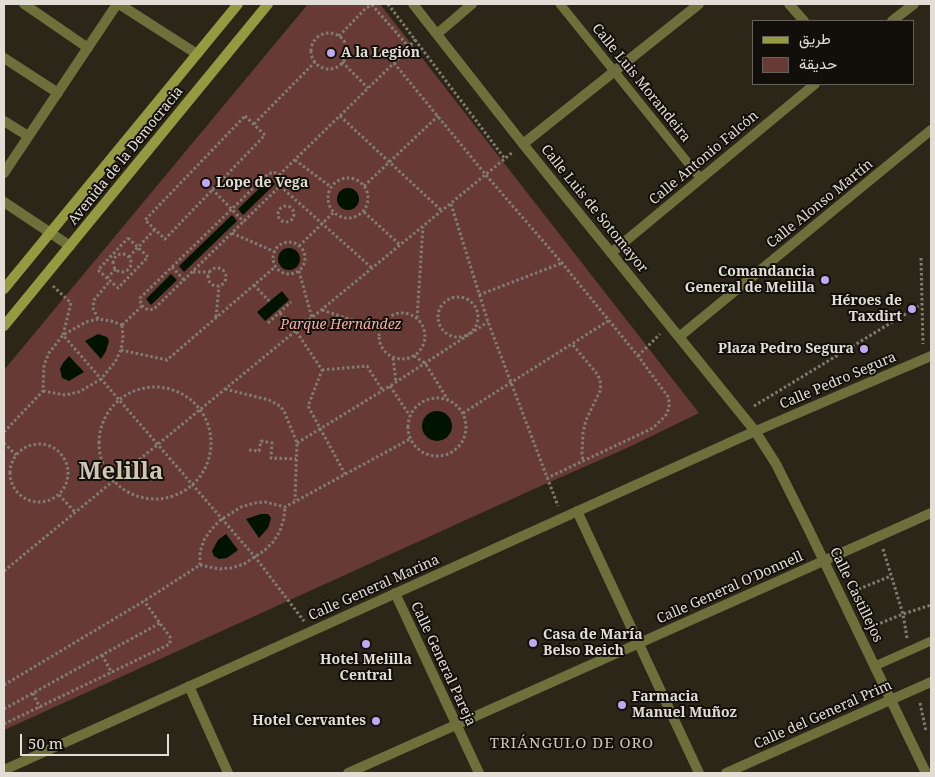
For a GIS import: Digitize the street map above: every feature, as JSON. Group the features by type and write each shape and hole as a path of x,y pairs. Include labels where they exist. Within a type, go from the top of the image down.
{"main road":[{"name":"Avenida de la Democracia","path":"4,289 238,4"},
{"name":"Avenida de la Democracia","path":"4,326 268,4"}],"street":[{"path":"24,4 88,48"},
{"path":"4,173 118,4 197,54"},
{"name":"Calle Luis de Sotomayor","path":"413,4 523,144 755,431"},
{"path":"437,34 472,4"},
{"path":"523,144 699,4"},
{"path":"790,4 803,20"},
{"path":"893,20 914,4"},
{"path":"4,58 58,93"},
{"name":"Calle Antonio Falcón","path":"611,253 814,85"},
{"path":"4,121 28,136"},
{"name":"Calle Alonso Martín","path":"679,337 931,130"},
{"path":"4,202 70,246"},
{"name":"Calle Pedro Segura","path":"755,431 927,358"},
{"name":"Calle General Marina","path":"4,770 755,431"},
{"name":"Calle Castillejos","path":"755,431 776,464 926,773"},
{"path":"577,511 699,773"},
{"name":"Calle General O'Donnell","path":"348,773 931,513"},
{"name":"Calle General Pareja","path":"395,593 479,773"},
{"name":"Calle del General Prim","path":"726,773 931,682"},
{"path":"189,686 228,773"}],"lane":[{"name":"Calle Luis Morandeira","path":"560,4 701,179"},
{"path":"875,666 931,640"}],"path":[{"path":"388,4 505,159"},
{"path":"339,36 366,8 372,5 408,47"},
{"path":"328,33 339,36 346,45 342,62 332,68 326,68 315,62 311,51 314,40 328,33"},
{"path":"279,175 394,63 416,39"},
{"path":"254,124 315,62"},
{"path":"342,62 368,88"},
{"path":"394,63 486,175 562,263 638,356 669,398 670,403 666,415 653,428 547,478"},
{"path":"245,116 265,135 212,189 165,239 145,220 245,116"},
{"path":"340,116 442,211"},
{"path":"364,186 438,116"},
{"path":"4,570 523,144"},
{"path":"295,160 331,187"},
{"path":"274,172 279,175 282,182 280,186 184,280 154,308 148,310 142,306 140,298 231,209 268,174 274,172"},
{"path":"349,178 356,180 364,186 368,196 364,212 350,219 343,219 333,213 327,200 331,187 336,182 349,178"},
{"path":"280,186 372,268"},
{"path":"212,189 244,222"},
{"path":"291,209 298,202"},
{"path":"451,204 488,322 562,518"},
{"path":"286,206 291,209 294,214 292,220 284,222 280,220 278,212 280,208 286,206"},
{"path":"364,212 400,245"},
{"path":"299,246 333,213"},
{"path":"417,318 423,226"},
{"path":"129,257 155,229"},
{"path":"232,233 274,252"},
{"path":"128,238 148,257 118,288 98,270 114,255 128,238"},
{"path":"286,243 299,246 304,252 305,262 299,271 289,275 279,271 273,262 274,252 278,247 286,243"},
{"path":"114,255 120,254 129,257"},
{"path":"114,255 116,269 123,272 129,269 131,264 129,257"},
{"path":"921,258 922,304 927,358"},
{"path":"479,295 562,263"},
{"path":"172,267 184,280"},
{"path":"121,350 167,360 275,267"},
{"path":"192,272 210,272 218,268 225,272 226,281 219,286 216,317"},
{"path":"98,319 93,308 94,300 116,269"},
{"path":"129,269 133,273"},
{"path":"299,271 312,318"},
{"path":"210,272 208,278 210,283 219,286"},
{"path":"44,277 71,303 63,335"},
{"path":"254,285 269,301"},
{"path":"452,298 465,298 475,306 479,318 477,325 469,335 455,337 443,331 438,319 441,306 446,301 452,298"},
{"path":"268,323 291,302"},
{"path":"753,407 922,304"},
{"path":"122,325 142,306"},
{"path":"322,310 379,329"},
{"path":"280,312 296,331 322,370"},
{"path":"409,313 417,318 424,328 424,343 420,351 414,356 407,359 393,358 384,352 380,345 379,329 382,323 394,314 409,313"},
{"path":"4,432 43,391 44,365 49,353 63,335 80,325 98,319 122,325"},
{"path":"463,413 573,345 608,321"},
{"path":"297,443 383,391 488,322"},
{"path":"43,391 54,394 72,394 89,387 101,379 115,362 121,350 123,338 122,325"},
{"path":"638,356 665,330"},
{"path":"63,335 254,557 312,631"},
{"path":"573,345 598,375 601,384 600,391 586,420 583,432 583,462"},
{"path":"414,356 425,363 448,400"},
{"path":"393,358 396,382"},
{"path":"322,370 367,366 383,391"},
{"path":"322,370 308,406 345,474"},
{"path":"390,386 410,416"},
{"path":"160,387 178,391 194,402 205,416 211,434 211,452 204,470 192,485 177,494 159,499 141,497 124,490 113,481 101,460 99,442 102,424 111,408 119,400 125,395 142,388 160,387"},
{"path":"224,389 269,400 280,406 297,443 295,501"},
{"path":"436,397 448,400 459,406 463,413 467,424 466,434 456,450 447,455 428,455 420,451 410,439 408,425 410,416 423,401 436,397"},
{"path":"200,565 200,552 204,540 222,519 240,507 265,502 285,507 410,439"},
{"path":"248,450 259,451 261,442 272,443 271,458 296,459"},
{"path":"4,443 16,454"},
{"path":"32,444 50,446 58,451 64,457 68,475 66,485 59,495 42,502 32,502 23,498 15,490 11,482 10,472 16,454 32,444"},
{"path":"59,495 75,512"},
{"path":"4,685 200,565 220,569 244,564 273,542 280,531 285,507"},
{"path":"879,537 902,614"},
{"path":"841,596 891,576"},
{"path":"4,724 170,644 170,637 144,601"},
{"path":"858,632 902,614 931,605"},
{"path":"4,709 160,623"},
{"path":"102,655 112,673"},
{"path":"33,693 40,708"}],"green space":[{"name":"Parque Hernández","path":"308,4 380,4 699,413 627,448 4,730 4,370"}],"shaded area":[{"path":"270,178 275,184 243,215 238,209"},
{"path":"348,188 356,191 359,199 356,207 348,210 340,207 337,199 340,191"},
{"path":"232,215 237,221 184,272 179,266"},
{"path":"289,248 297,251 300,259 297,267 289,270 281,267 278,259 281,251"},
{"path":"171,274 177,280 151,305 146,299"},
{"path":"282,291 289,300 265,321 257,312"},
{"path":"98,334 107,337 109,341 101,359 85,341"},
{"path":"69,356 84,372 69,381 62,378 60,369"},
{"path":"437,411 448,415 452,426 448,437 437,441 426,437 422,426 426,415"},
{"path":"261,514 268,514 271,518 268,528 259,538 246,519"},
{"path":"226,534 238,550 227,558 219,559 214,556 212,551 218,540"}],"place":[{"name":"A la Legión","path":"331,53"},
{"name":"Lope de Vega","path":"206,183"},
{"name":"Comandancia General de Melilla","path":"825,280"},
{"name":"Héroes de Taxdirt","path":"912,309"},
{"name":"Plaza Pedro Segura","path":"864,349"},
{"name":"Casa de María Belso Reich","path":"533,643"},
{"name":"Hotel Melilla Central","path":"366,644"},
{"name":"Farmacia Manuel Muñoz","path":"622,705"},
{"name":"Hotel Cervantes","path":"376,721"}],"district":[{"name":"Melilla","path":"121,472"},
{"name":"TRIÁNGULO DE ORO","path":"572,744"}]}
